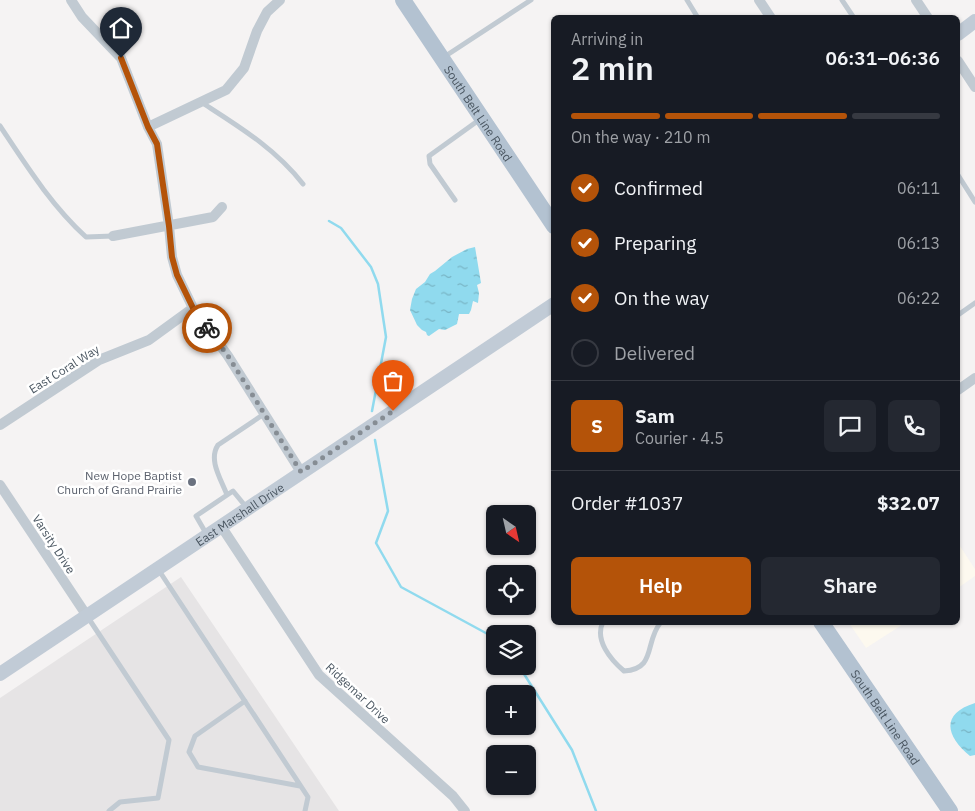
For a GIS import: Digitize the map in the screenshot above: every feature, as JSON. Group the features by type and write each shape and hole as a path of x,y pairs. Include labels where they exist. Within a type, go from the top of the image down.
{"main road":[{"name":"South Belt Line Road","path":"403,0 551,222"},
{"name":"South Belt Line Road","path":"822,625 950,811"}],"street":[{"path":"71,0 82,17 121,58 148,127 157,144 172,257 177,275 193,308 228,356 301,472"},
{"path":"148,127 226,90 240,74 257,31 267,12 280,0"},
{"path":"759,0 769,15"},
{"path":"916,0 926,15"},
{"path":"960,33 975,22"},
{"path":"960,64 975,87"},
{"path":"113,236 212,217 222,208"},
{"name":"East Marshall Drive","path":"0,674 551,306"},
{"name":"East Coral Way","path":"0,425 99,360 149,340 193,308"},
{"path":"960,389 975,378"},
{"name":"Varsity Drive","path":"0,485 87,616"},
{"name":"Ridgemar Drive","path":"221,526 319,675 453,796 465,811"}],"lane":[{"path":"442,58 532,0"},
{"path":"687,0 696,15"},
{"path":"842,0 852,15"},
{"path":"201,102 260,141 287,164 302,184"},
{"path":"455,200 430,164 429,156 482,118"},
{"path":"0,126 56,207 69,221 86,237 113,236"},
{"path":"960,178 975,202"},
{"path":"960,313 975,303"},
{"path":"227,495 214,459 214,451 218,445 264,414"},
{"path":"208,535 196,516 232,491 247,509"},
{"path":"158,568 308,797 305,811"},
{"path":"87,616 169,740 158,798 120,802 109,811"},
{"path":"602,625 600,629 601,641 624,672 639,668 646,662 654,632 659,625"},
{"path":"245,701 195,736 189,752 198,767 300,786"}],"shaded area":[{"path":"960,546 975,569 975,576 960,587"},
{"path":"181,577 339,811 0,811 0,698"},
{"path":"850,625 902,625 866,648"}],"water":[{"path":"475,247 481,283 477,285 479,293 478,303 473,301 469,314 459,314 457,324 445,330 439,329 429,336 427,335 417,325 410,310 416,289 425,282 430,274 452,257"},
{"path":"975,703 975,755 970,756 956,741 950,726 956,713"}],"waterway":[{"path":"329,221 341,228 371,267 378,284 386,337 372,411"},
{"path":"375,440 388,511 376,543 401,587 486,633"},
{"path":"525,675 572,750 596,811"}],"way so far":[{"path":"207,328 228,356 301,472 393,411"}],"place":[{"name":"New Hope Baptist Church of Grand Prairie","path":"192,482"}],"route":[{"path":"121,58 148,127 157,144 172,257 177,275 193,308 207,328"}]}
